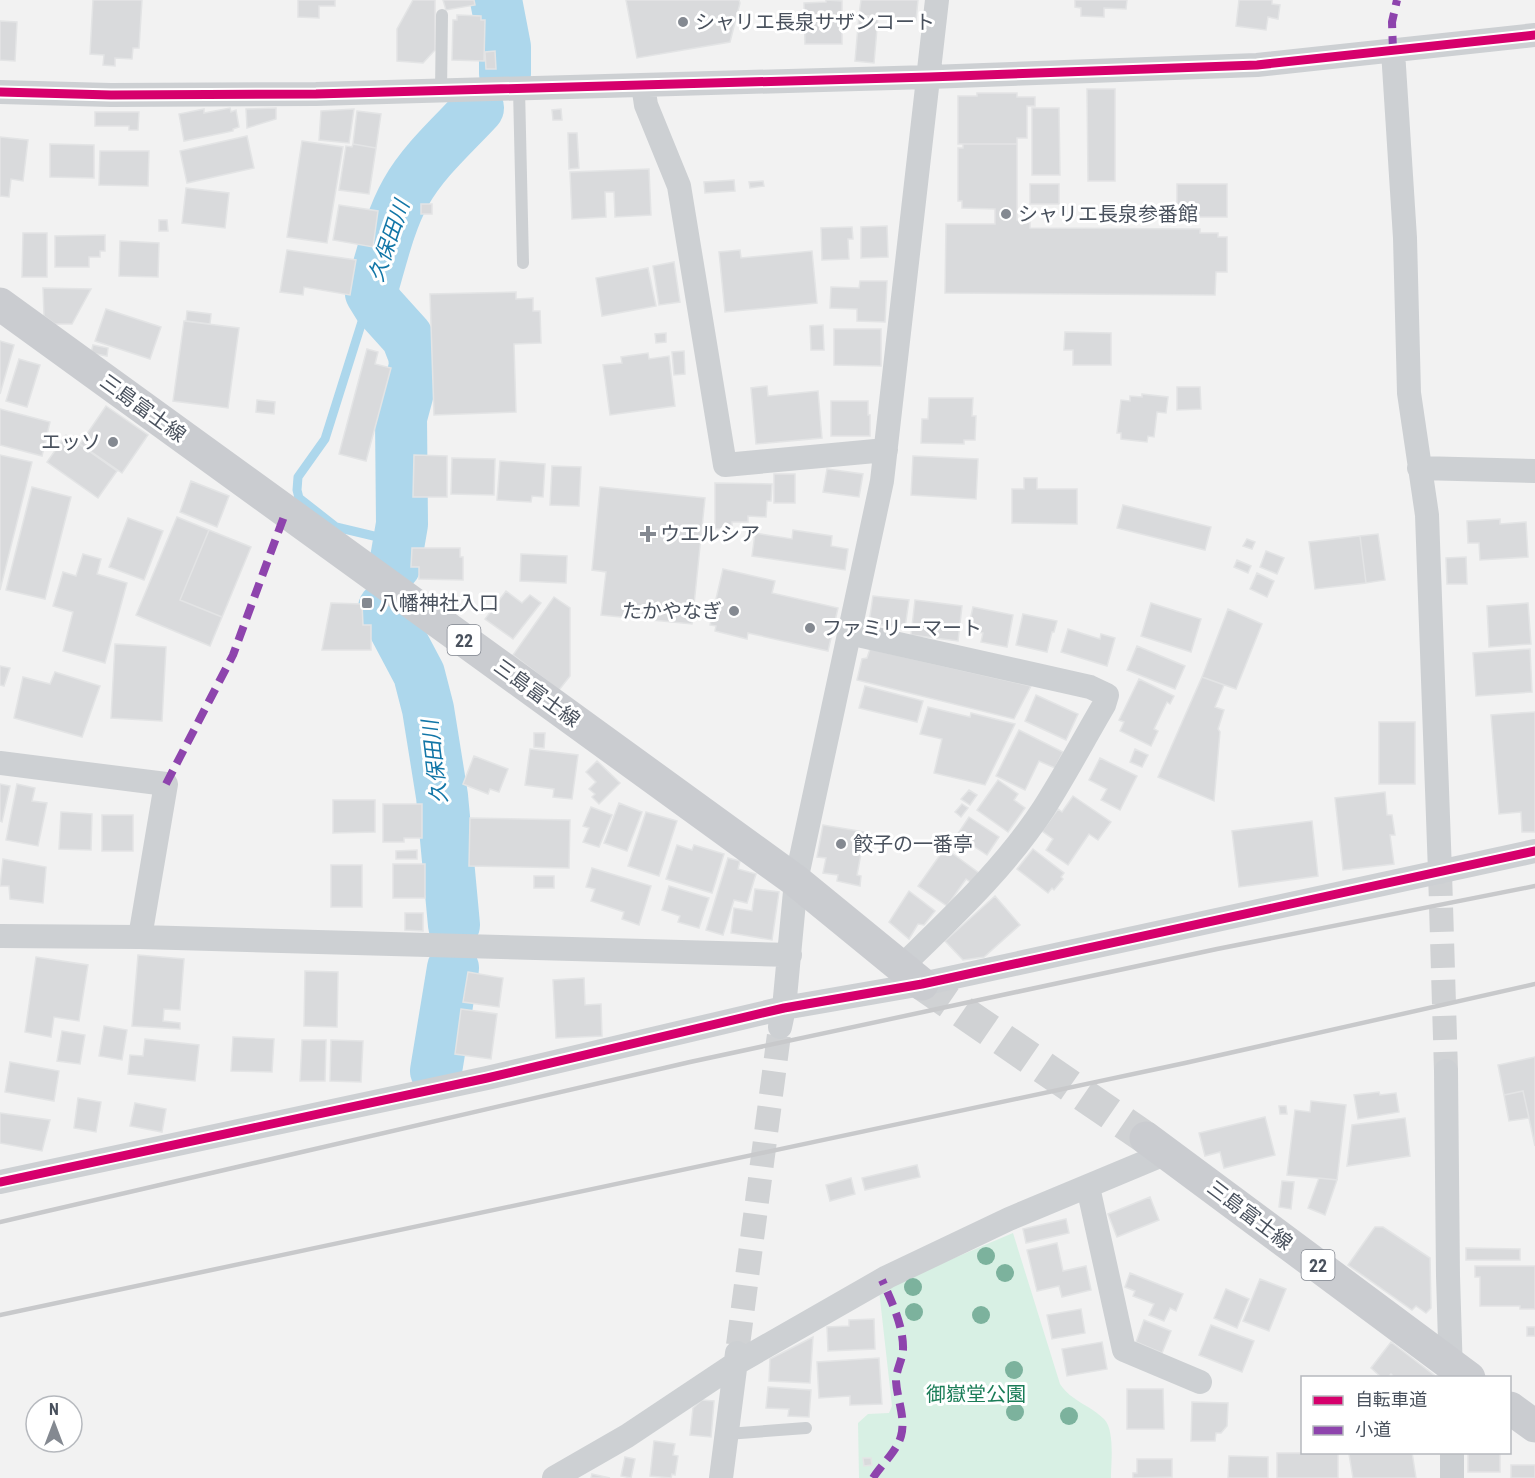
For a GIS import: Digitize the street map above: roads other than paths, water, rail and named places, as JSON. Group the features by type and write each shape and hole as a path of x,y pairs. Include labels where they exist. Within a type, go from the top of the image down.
{"main road":[{"name":"三島富士線","path":"0,304 796,881 911,975"},
{"name":"三島富士線","path":"1157,1146 1457,1373"},
{"path":"1511,1409 1535,1426"}],"street":[{"path":"782,1018 796,881 882,481 937,0"},
{"path":"0,92 122,95 316,94 929,77 1257,65 1535,35"},
{"path":"1393,51 1405,238 1409,393 1427,514 1440,872"},
{"path":"643,85 646,105 679,186 725,465 885,450"},
{"path":"1419,468 1535,471"},
{"path":"849,633 1090,687 1107,695 1104,705 1043,809 911,975"},
{"path":"0,763 166,784 140,937"},
{"path":"0,1182 487,1078 782,1018 911,975 1440,872 1535,851"},
{"path":"0,936 140,937 790,955"},
{"path":"1446,1071 1448,1276 1457,1373"},
{"path":"554,1478 627,1436 737,1354 887,1277 1009,1219 1088,1187 1157,1146"},
{"path":"1088,1187 1124,1350 1200,1382"},
{"path":"721,1478 737,1354"},
{"path":"1452,1454 1452,1478"}],"lane":[{"path":"441,91 442,15"},
{"path":"519,88 523,263"},
{"path":"727,1434 806,1428"}],"waterway":[{"name":"久保田川","path":"496,0 505,47 505,74"},
{"name":"久保田川","path":"395,565 402,524 401,418 415,366 414,355 407,337 379,306 371,293 390,228 406,192 430,158 478,108"},
{"path":"371,293 325,439 298,477 297,490 299,498 336,527 399,542"},
{"name":"久保田川","path":"384,608 419,674 428,709 442,796 454,925"},
{"name":"久保田川","path":"436,1071 453,968"}],"tunnel":[{"path":"1440,872 1446,1071"},
{"path":"922,984 1146,1138"},
{"path":"738,1345 780,1027"}],"railway":[{"path":"0,1222 690,1062 1217,949 1535,886"},
{"path":"0,1315 1185,1063 1535,984"}],"place":[{"name":"シャリエ長泉サザンコート","path":"683,22"},
{"name":"シャリエ長泉参番館","path":"1006,214"},
{"name":"エッソ","path":"113,442"},
{"name":"ウエルシア","path":"648,534"},
{"name":"八幡神社入口","path":"367,603"},
{"name":"たかやなぎ","path":"734,611"},
{"name":"ファミリーマート","path":"810,628"},
{"name":"餃子の一番亭","path":"841,844"}],"park label":[{"name":"御嶽堂公園","path":"976,1394"}]}
